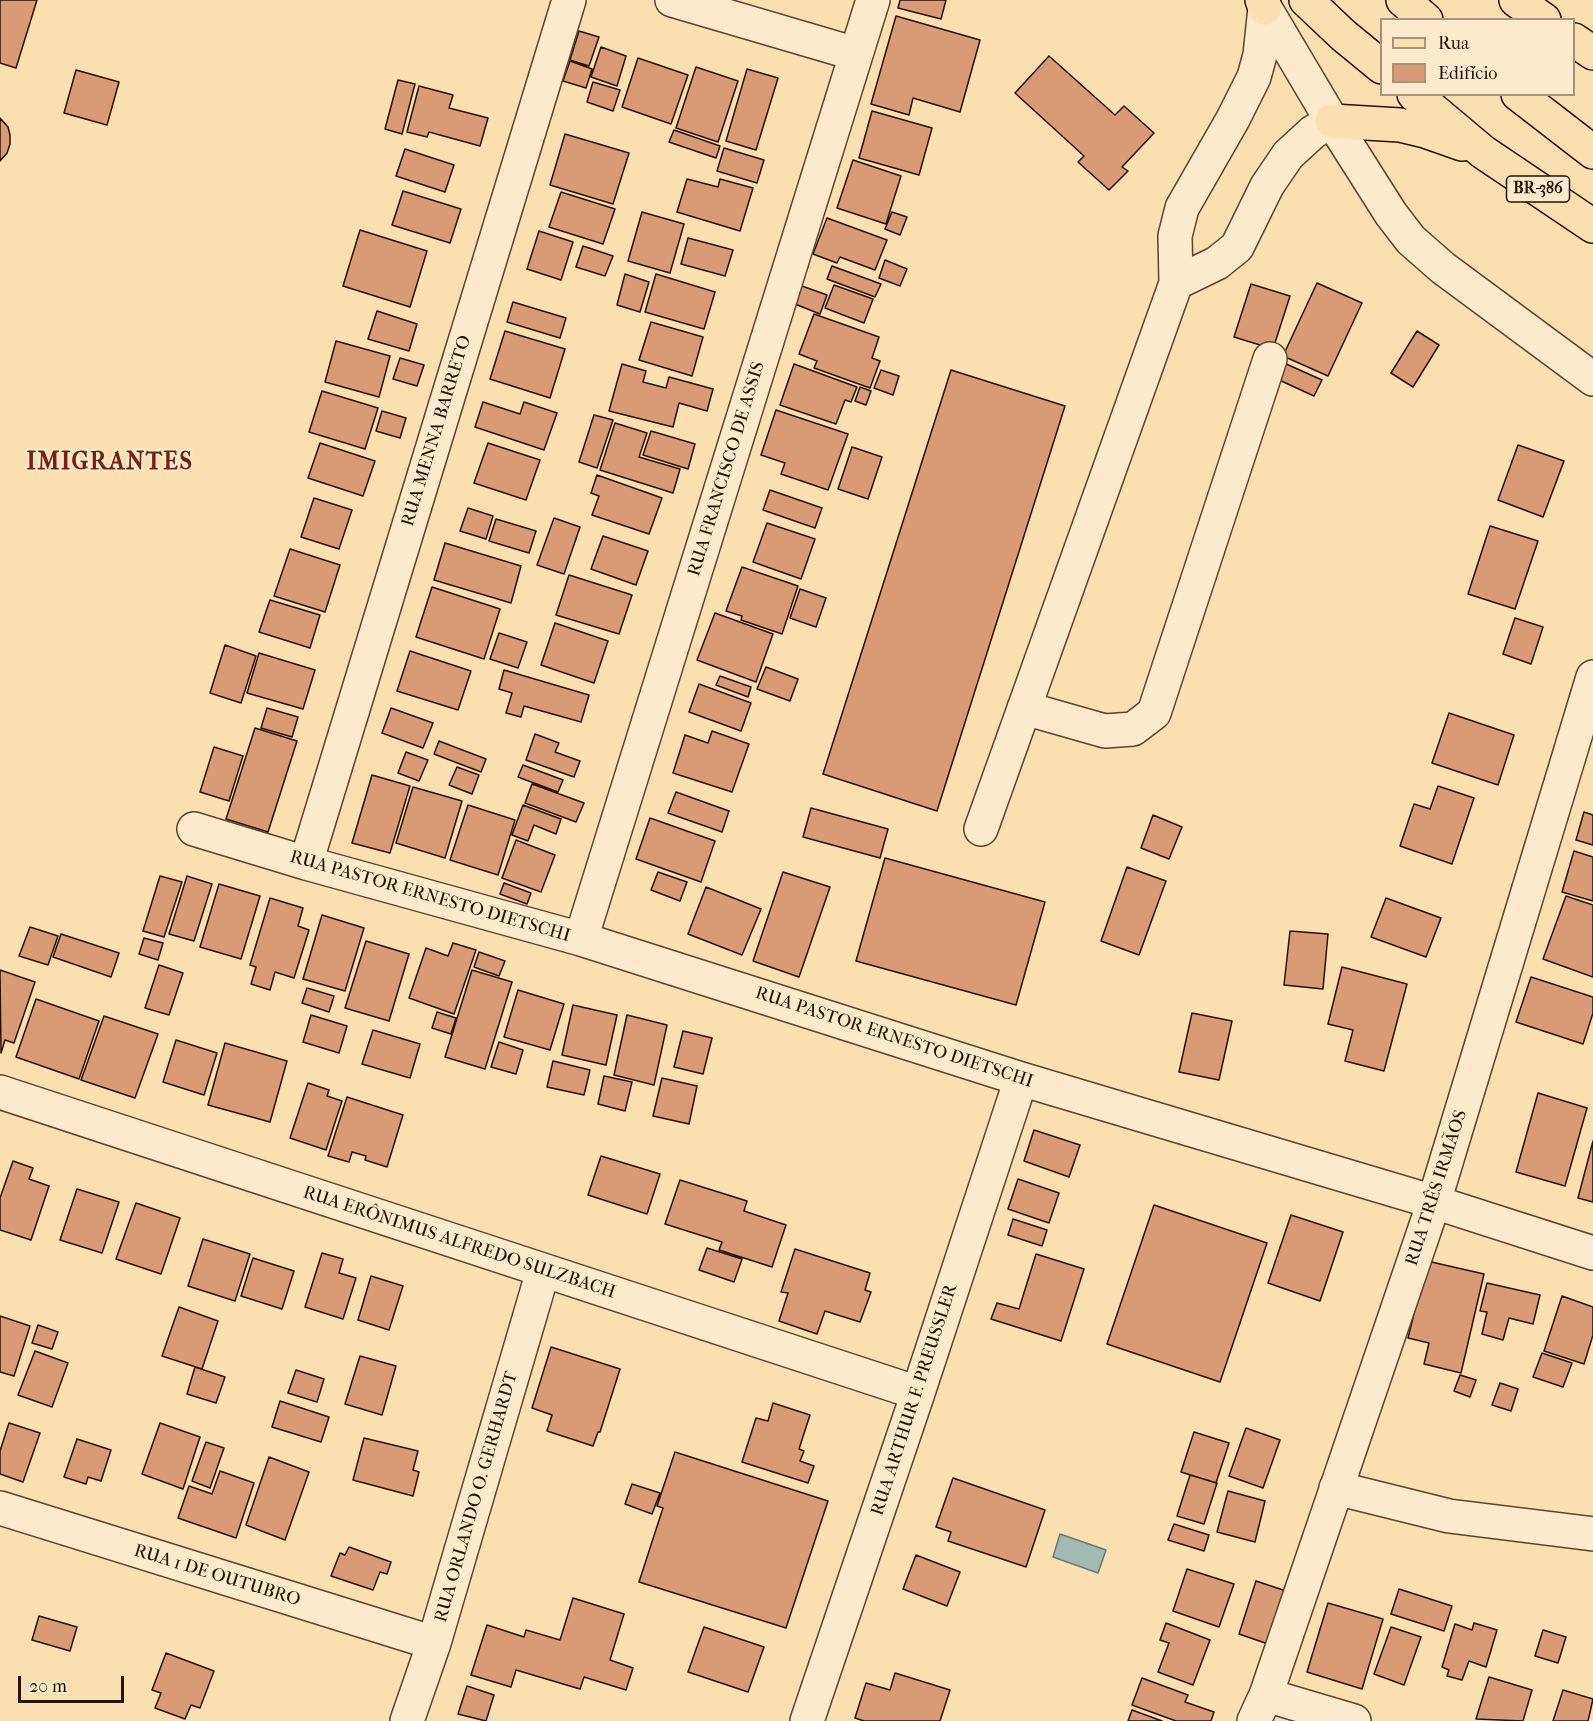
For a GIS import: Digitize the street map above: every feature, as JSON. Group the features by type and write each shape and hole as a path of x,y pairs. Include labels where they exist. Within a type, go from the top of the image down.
{"main road":[{"path":"1306,0 1380,66"},
{"path":"1403,0 1424,18"},
{"path":"1516,0 1541,18"},
{"path":"1575,41 1593,53"},
{"name":"BR-386","path":"1416,96 1483,152 1593,226"},
{"path":"1521,96 1593,152"},
{"path":"1332,121 1400,125 1425,131 1483,152"}],"street":[{"name":"RUA MENNA BARRETO","path":"306,863 569,0"},
{"path":"672,0 856,54"},
{"name":"RUA FRANCISCO DE ASSIS","path":"581,939 873,0"},
{"path":"1263,4 1390,214 1411,240 1451,274 1593,379"},
{"path":"981,829 1176,283 1175,236 1182,208 1233,119 1254,77 1260,55 1263,4"},
{"path":"1176,283 1217,263 1237,247 1267,186 1288,155 1313,132 1332,121"},
{"path":"1023,708 1105,731 1133,729 1154,713 1270,359"},
{"name":"RUA TRÊS IRMÃOS","path":"1260,1708 1434,1202 1593,677"},
{"name":"RUA PASTOR ERNESTO DIETSCHI","path":"194,829 306,863 581,939 1021,1079 1434,1202 1593,1253"},
{"name":"RUA ARTHUR F. PREUSSLER","path":"807,1721 1021,1079"},
{"name":"RUA ERÔNIMUS ALFREDO SULZBACH","path":"0,1092 918,1393"},
{"name":"RUA ORLANDO O. GERHARDT","path":"407,1721 434,1643 543,1271"},
{"path":"1336,1488 1449,1516 1593,1534"},
{"name":"RUA 1 DE OUTUBRO","path":"0,1508 434,1643"},
{"path":"1260,1708 1354,1721"}],"water":[{"path":"1060,1534 1106,1550 1098,1573 1053,1557"}],"building":[{"path":"0,0 37,0 16,68 0,63"},
{"path":"900,0 946,0 941,19 898,8"},
{"path":"896,16 980,40 960,112 913,98 909,115 871,104"},
{"path":"579,31 599,37 589,66 570,60"},
{"path":"601,47 626,56 617,86 591,77"},
{"path":"1049,56 1115,115 1124,106 1154,133 1122,167 1128,171 1109,190 1078,162 1084,156 1015,93"},
{"path":"638,58 688,75 671,124 622,107"},
{"path":"570,61 592,69 586,88 563,81"},
{"path":"696,67 738,81 718,142 676,128"},
{"path":"747,69 778,78 756,150 726,141"},
{"path":"76,70 119,82 107,125 64,113"},
{"path":"398,80 415,84 402,134 385,129"},
{"path":"593,82 620,90 613,111 587,102"},
{"path":"419,86 453,95 449,108 488,118 480,146 429,132 427,137 407,132"},
{"path":"872,111 932,128 919,175 859,158"},
{"path":"0,118 8,127 10,144 7,153 0,161"},
{"path":"674,130 720,146 716,158 669,142"},
{"path":"565,134 629,153 613,204 550,185"},
{"path":"724,148 764,160 757,183 717,171"},
{"path":"405,149 454,165 445,192 396,176"},
{"path":"853,160 901,176 886,224 837,208"},
{"path":"687,179 718,187 720,179 753,188 740,231 677,212"},
{"path":"403,191 461,209 450,243 392,225"},
{"path":"561,192 615,209 603,244 549,227"},
{"path":"642,212 684,224 670,273 628,261"},
{"path":"892,212 907,217 900,235 885,229"},
{"path":"827,218 887,240 875,270 840,257 837,263 813,254"},
{"path":"360,230 427,251 410,307 343,286"},
{"path":"539,231 573,242 561,280 527,269"},
{"path":"688,238 733,250 725,276 681,264"},
{"path":"583,246 613,256 605,276 576,267"},
{"path":"885,260 907,269 900,286 879,278"},
{"path":"832,266 881,284 875,297 827,279"},
{"path":"625,274 649,282 640,312 617,305"},
{"path":"656,274 715,292 704,329 645,312"},
{"path":"1317,283 1362,303 1328,376 1283,356"},
{"path":"1251,284 1290,296 1273,349 1234,337"},
{"path":"834,285 873,299 864,323 825,308"},
{"path":"802,286 827,295 820,314 795,304"},
{"path":"513,302 566,318 560,338 507,322"},
{"path":"377,311 417,324 409,351 368,339"},
{"path":"814,314 879,337 872,358 880,361 870,388 814,368 817,361 799,354"},
{"path":"651,322 703,337 692,376 639,360"},
{"path":"505,331 565,349 550,398 490,379"},
{"path":"1417,331 1439,345 1413,387 1391,373"},
{"path":"336,341 390,356 379,397 325,382"},
{"path":"400,358 424,365 417,386 393,379"},
{"path":"1284,363 1322,380 1314,396 1277,379"},
{"path":"622,364 646,371 643,382 666,388 669,377 713,389 707,411 679,403 673,427 609,411"},
{"path":"794,364 857,387 851,402 845,400 836,424 780,405"},
{"path":"881,370 899,376 893,395 874,388"},
{"path":"951,370 1065,406 937,811 823,774"},
{"path":"860,387 871,391 866,405 855,401"},
{"path":"322,391 378,408 365,449 309,432"},
{"path":"483,402 520,414 524,402 557,413 544,450 475,427"},
{"path":"776,410 848,434 828,490 781,474 785,463 761,455"},
{"path":"382,411 406,418 400,438 376,431"},
{"path":"594,415 613,420 597,468 579,462"},
{"path":"615,423 647,433 639,457 680,469 673,493 600,470"},
{"path":"651,431 695,444 688,469 643,455"},
{"path":"320,443 375,461 363,496 308,478"},
{"path":"488,443 540,460 526,500 474,483"},
{"path":"1518,445 1564,461 1543,517 1498,500"},
{"path":"852,447 882,457 868,499 838,489"},
{"path":"597,475 662,498 649,534 592,515 599,496 591,493"},
{"path":"770,490 822,508 815,528 763,510"},
{"path":"314,498 352,510 339,549 301,537"},
{"path":"468,508 493,516 486,539 460,531"},
{"path":"554,518 580,527 564,574 537,565"},
{"path":"496,519 536,531 529,553 489,541"},
{"path":"767,523 815,539 801,579 753,562"},
{"path":"1490,526 1538,541 1515,609 1468,594"},
{"path":"603,536 648,551 636,585 591,569"},
{"path":"445,543 521,566 511,603 434,580"},
{"path":"290,549 340,565 325,612 274,596"},
{"path":"742,567 798,586 782,634 741,620 742,616 726,611"},
{"path":"569,575 632,595 619,634 556,615"},
{"path":"432,587 500,609 484,659 416,637"},
{"path":"800,589 826,598 816,627 790,618"},
{"path":"270,600 320,615 310,648 259,632"},
{"path":"715,613 773,634 756,682 697,660"},
{"path":"1515,618 1543,627 1531,664 1503,654"},
{"path":"555,623 608,641 594,683 541,665"},
{"path":"499,633 527,642 518,668 490,659"},
{"path":"225,645 256,656 241,703 210,693"},
{"path":"410,651 471,671 458,710 397,691"},
{"path":"259,653 315,670 303,709 247,693"},
{"path":"766,667 798,679 790,701 757,689"},
{"path":"504,670 589,695 581,722 524,706 521,717 506,713 512,693 499,689"},
{"path":"720,676 751,687 748,697 716,685"},
{"path":"699,684 751,703 741,731 689,712"},
{"path":"267,708 298,717 292,737 261,728"},
{"path":"391,708 433,723 423,748 382,733"},
{"path":"1449,713 1514,735 1498,785 1432,763"},
{"path":"255,728 297,741 268,832 226,819"},
{"path":"712,731 749,744 732,792 673,773 685,735 708,743"},
{"path":"535,734 559,743 555,752 580,761 574,777 526,760"},
{"path":"439,741 486,759 481,772 434,754"},
{"path":"214,747 243,756 229,801 200,792"},
{"path":"406,752 428,760 419,781 398,773"},
{"path":"523,765 563,780 558,792 518,777"},
{"path":"457,767 479,775 472,794 449,785"},
{"path":"372,775 410,786 390,853 352,843"},
{"path":"532,784 584,803 576,822 525,803"},
{"path":"1438,786 1474,798 1452,864 1400,846 1414,804 1430,809"},
{"path":"413,787 462,801 445,858 396,843"},
{"path":"676,792 729,811 722,832 668,813"},
{"path":"468,805 515,820 498,875 450,860"},
{"path":"523,805 561,819 556,834 534,825 528,841 512,835"},
{"path":"811,808 888,829 880,858 803,837"},
{"path":"1584,812 1593,815 1593,845 1576,840"},
{"path":"1153,815 1182,827 1169,859 1141,848"},
{"path":"650,818 715,841 701,882 636,859"},
{"path":"516,840 555,855 541,892 502,878"},
{"path":"1574,851 1593,857 1593,901 1562,892"},
{"path":"885,858 1045,902 1016,1005 856,961"},
{"path":"1127,867 1166,881 1139,955 1101,941"},
{"path":"658,872 687,882 680,901 651,890"},
{"path":"783,872 830,887 799,977 753,961"},
{"path":"160,876 182,882 164,937 143,931"},
{"path":"187,876 212,884 194,941 169,934"},
{"path":"504,883 531,893 527,904 500,894"},
{"path":"219,884 260,896 241,959 200,947"},
{"path":"706,887 761,909 742,955 688,934"},
{"path":"1566,896 1593,905 1593,977 1543,959"},
{"path":"270,898 303,908 298,926 309,930 294,978 275,972 270,990 251,984 256,967 250,965"},
{"path":"1386,898 1441,918 1426,957 1371,937"},
{"path":"322,915 364,928 345,991 303,979"},
{"path":"30,927 58,936 48,965 19,956"},
{"path":"1290,931 1328,934 1323,989 1284,985"},
{"path":"61,934 119,953 111,977 53,957"},
{"path":"144,938 163,943 158,960 139,954"},
{"path":"366,941 409,954 389,1021 345,1008"},
{"path":"453,943 476,950 454,1014 409,998 426,948 448,956"},
{"path":"479,952 505,961 499,976 474,967"},
{"path":"159,965 183,973 169,1015 145,1008"},
{"path":"1342,967 1407,984 1384,1071 1345,1061 1353,1030 1328,1024"},
{"path":"0,970 35,982 14,1043 5,1040 1,1053"},
{"path":"472,970 512,982 485,1069 445,1057"},
{"path":"1531,977 1593,997 1593,1013 1583,1044 1516,1022"},
{"path":"307,988 334,996 329,1012 302,1003"},
{"path":"518,990 564,1004 550,1050 504,1037"},
{"path":"36,999 99,1021 79,1079 16,1057"},
{"path":"573,1005 617,1015 606,1065 562,1055"},
{"path":"437,1012 456,1018 451,1034 432,1028"},
{"path":"1192,1013 1232,1021 1219,1080 1179,1072"},
{"path":"311,1015 347,1026 339,1053 303,1042"},
{"path":"627,1015 667,1025 654,1085 614,1075"},
{"path":"104,1016 158,1034 135,1098 81,1080"},
{"path":"373,1030 420,1044 410,1078 362,1064"},
{"path":"683,1031 712,1038 703,1074 674,1067"},
{"path":"176,1040 217,1053 204,1095 163,1082"},
{"path":"499,1042 523,1050 516,1074 491,1067"},
{"path":"225,1043 287,1061 270,1122 208,1105"},
{"path":"553,1061 590,1070 584,1095 547,1087"},
{"path":"604,1076 632,1082 625,1111 598,1104"},
{"path":"662,1078 697,1086 689,1124 653,1116"},
{"path":"308,1083 329,1090 327,1096 342,1101 326,1150 290,1138"},
{"path":"1538,1093 1587,1108 1565,1186 1516,1172"},
{"path":"347,1097 403,1115 387,1167 365,1160 366,1156 352,1152 349,1162 328,1156"},
{"path":"1034,1130 1080,1145 1069,1177 1024,1161"},
{"path":"1593,1141 1593,1202 1578,1198"},
{"path":"601,1156 660,1174 647,1214 588,1195"},
{"path":"13,1161 33,1168 29,1179 49,1186 31,1240 0,1230 0,1198"},
{"path":"1018,1179 1059,1193 1049,1223 1008,1209"},
{"path":"680,1180 747,1201 744,1211 786,1225 772,1267 719,1250 722,1242 665,1224"},
{"path":"77,1189 119,1202 102,1253 60,1240"},
{"path":"136,1203 180,1218 161,1274 116,1259"},
{"path":"1154,1205 1267,1243 1220,1382 1107,1344"},
{"path":"1291,1215 1343,1232 1320,1301 1268,1283"},
{"path":"1013,1219 1047,1230 1042,1246 1008,1235"},
{"path":"203,1239 250,1254 235,1301 188,1286"},
{"path":"707,1248 742,1259 734,1282 699,1270"},
{"path":"795,1249 870,1273 865,1290 871,1292 860,1322 825,1311 817,1334 779,1321 788,1293 781,1292"},
{"path":"322,1253 343,1259 339,1273 356,1278 343,1319 305,1307"},
{"path":"1036,1254 1084,1269 1061,1341 991,1319 997,1303 1019,1309"},
{"path":"253,1258 294,1271 282,1309 241,1296"},
{"path":"1427,1261 1484,1274 1461,1373 1424,1364 1429,1343 1408,1338"},
{"path":"371,1276 403,1286 389,1330 358,1320"},
{"path":"1487,1283 1540,1295 1533,1324 1509,1318 1503,1340 1482,1334 1487,1312 1480,1311"},
{"path":"1562,1296 1593,1307 1593,1335 1584,1364 1544,1351"},
{"path":"179,1307 218,1321 202,1369 162,1356"},
{"path":"0,1316 30,1326 14,1376 0,1372"},
{"path":"38,1325 58,1332 52,1349 32,1343"},
{"path":"551,1347 620,1369 600,1432 593,1446 547,1431 552,1415 532,1408"},
{"path":"35,1351 68,1363 52,1407 18,1395"},
{"path":"1542,1353 1572,1363 1563,1387 1533,1377"},
{"path":"360,1356 396,1366 382,1415 345,1404"},
{"path":"195,1367 225,1377 216,1403 187,1394"},
{"path":"296,1370 324,1379 317,1402 288,1393"},
{"path":"1460,1375 1476,1380 1470,1397 1454,1391"},
{"path":"1500,1383 1518,1389 1511,1411 1492,1405"},
{"path":"280,1401 329,1417 321,1442 272,1427"},
{"path":"773,1403 810,1415 799,1449 804,1451 800,1461 814,1466 808,1483 742,1462 756,1418 768,1421"},
{"path":"9,1423 40,1433 23,1482 0,1474 0,1451"},
{"path":"160,1423 200,1437 183,1489 142,1474"},
{"path":"1246,1428 1280,1440 1263,1488 1229,1476"},
{"path":"1194,1432 1229,1443 1216,1483 1181,1472"},
{"path":"364,1438 418,1451 413,1470 419,1472 413,1496 353,1480"},
{"path":"77,1439 111,1450 101,1481 88,1477 86,1484 64,1477"},
{"path":"206,1442 224,1448 210,1488 192,1481"},
{"path":"675,1452 828,1501 786,1628 639,1582 663,1508 657,1506"},
{"path":"269,1457 309,1472 285,1540 246,1525"},
{"path":"220,1471 254,1483 236,1538 178,1518 189,1486 212,1494"},
{"path":"1190,1475 1217,1483 1204,1524 1177,1516"},
{"path":"953,1478 1045,1510 1026,1567 948,1541 951,1532 936,1527"},
{"path":"632,1484 660,1493 652,1514 625,1504"},
{"path":"1228,1491 1265,1501 1255,1542 1217,1532"},
{"path":"1174,1524 1209,1535 1204,1551 1168,1540"},
{"path":"349,1547 391,1562 387,1574 380,1572 373,1590 331,1576 340,1553 345,1555"},
{"path":"916,1555 960,1572 947,1606 903,1589"},
{"path":"1187,1569 1234,1584 1219,1627 1173,1611"},
{"path":"1256,1581 1289,1592 1271,1645 1239,1634"},
{"path":"1399,1589 1452,1606 1444,1631 1391,1614"},
{"path":"573,1598 624,1614 610,1660 633,1668 626,1690 584,1677 580,1689 516,1670 511,1687 471,1675 487,1625 524,1637 526,1630 560,1640"},
{"path":"1328,1603 1383,1619 1362,1689 1307,1672"},
{"path":"39,1616 77,1627 70,1651 32,1640"},
{"path":"1166,1623 1210,1640 1193,1685 1158,1672 1169,1643 1160,1640"},
{"path":"1474,1623 1497,1630 1486,1667 1469,1661 1462,1680 1447,1676 1449,1670 1442,1667 1455,1624 1472,1630"},
{"path":"704,1627 764,1647 748,1692 688,1672"},
{"path":"1391,1627 1421,1637 1404,1685 1374,1674"},
{"path":"1543,1630 1566,1637 1558,1663 1535,1656"},
{"path":"166,1653 214,1671 200,1708 191,1705 185,1719 155,1708 161,1693 152,1690"},
{"path":"895,1673 950,1690 940,1721 864,1721 855,1718 866,1683 890,1690"},
{"path":"1489,1677 1532,1690 1523,1721 1476,1719"},
{"path":"1142,1678 1188,1695 1185,1702 1214,1712 1211,1721 1176,1721 1132,1705"},
{"path":"467,1686 494,1695 486,1721 458,1714"},
{"path":"1563,1690 1593,1699 1588,1721 1553,1721"},
{"path":"1132,1710 1162,1721 1128,1721"}],"district":[{"name":"IMIGRANTES","path":"110,463"}]}
